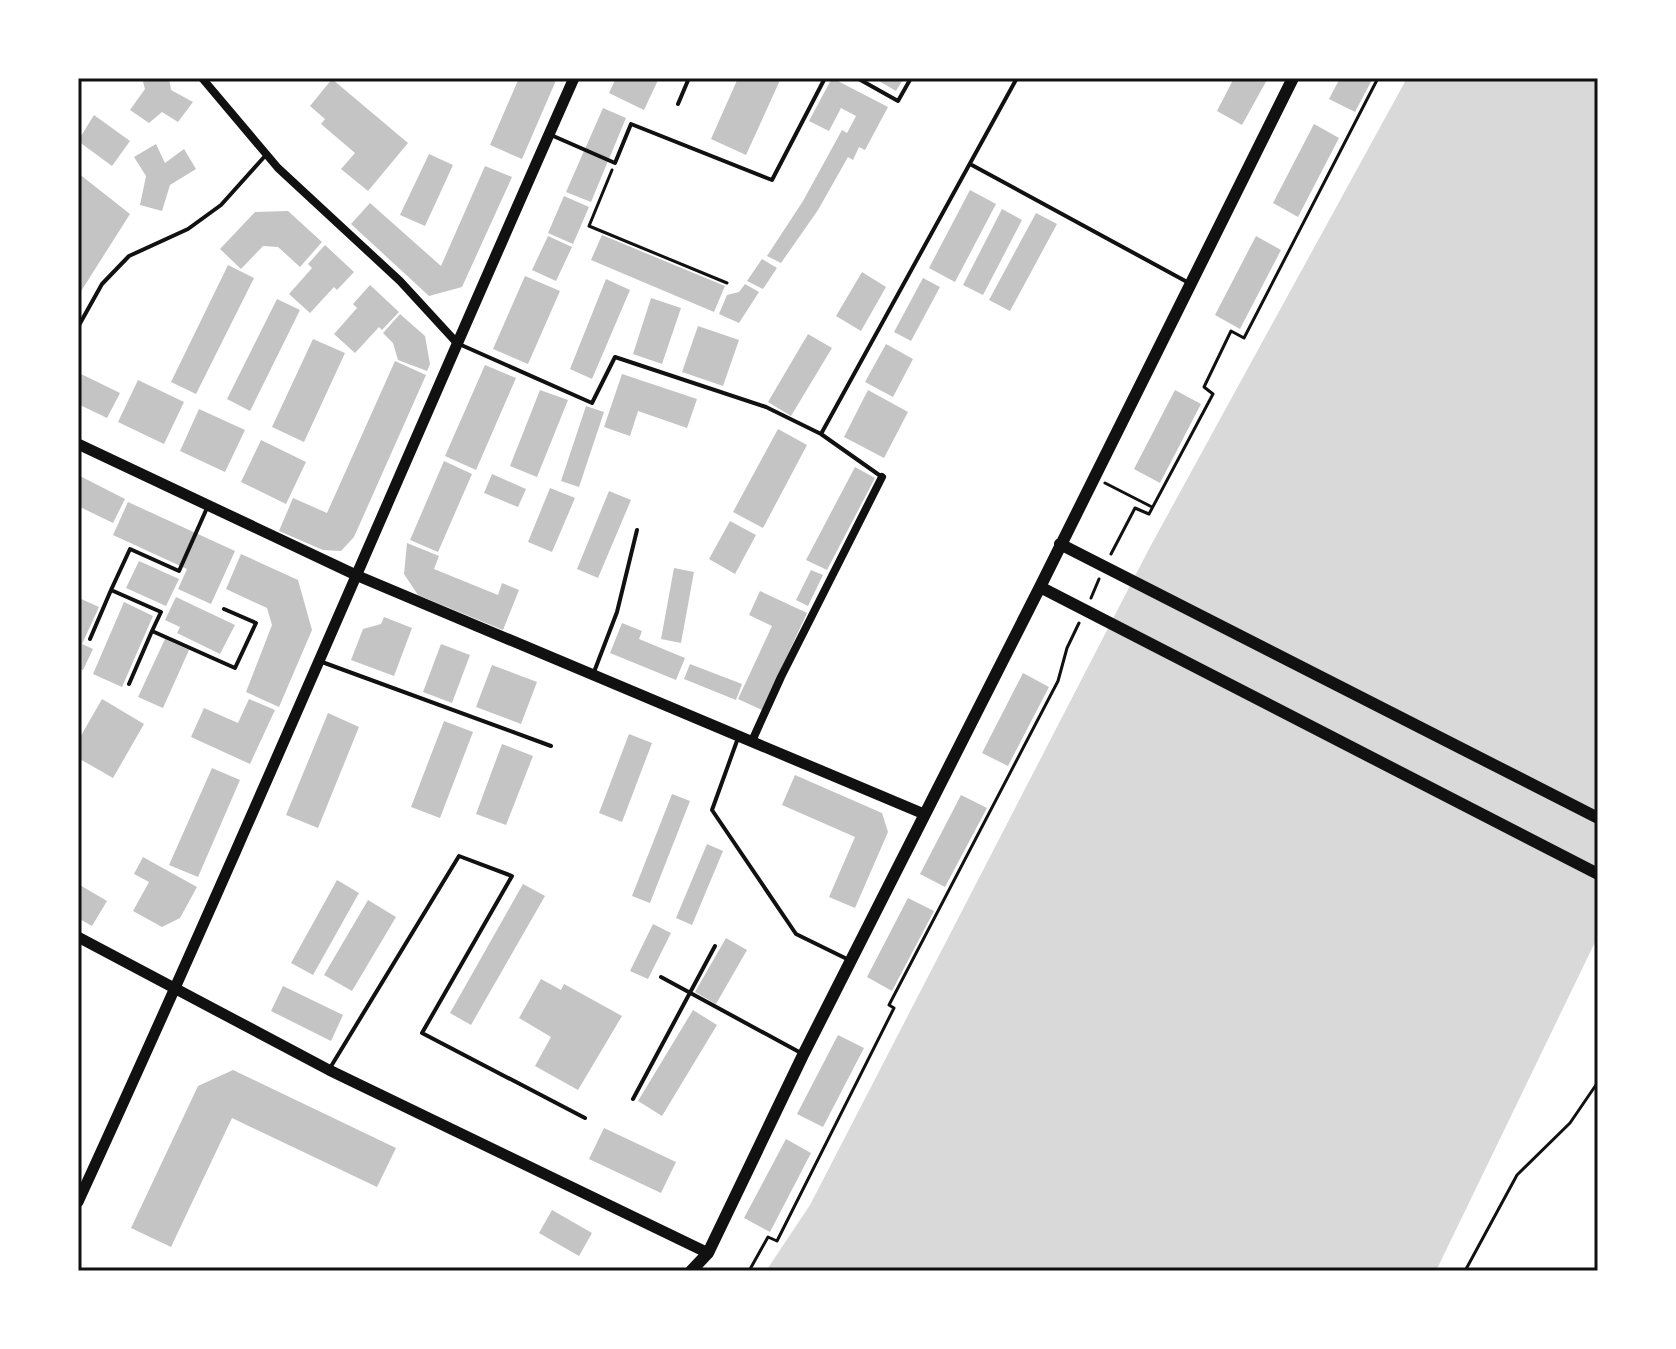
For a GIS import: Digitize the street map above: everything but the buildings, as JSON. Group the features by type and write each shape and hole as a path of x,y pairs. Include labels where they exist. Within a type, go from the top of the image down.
{"main road":[{"path":"691,1271 708,1253 803,1055 1293,78"},
{"path":"1060,544 1598,818"},
{"path":"1040,587 1598,874"}],"street":[{"path":"202,78 267,154 400,281 457,343"},
{"path":"78,1202 176,989 574,78"},
{"path":"78,444 358,576 924,814"},
{"path":"752,741 882,477"},
{"path":"78,937 329,1070 708,1253"}],"lane":[{"path":"678,104 689,78"},
{"path":"549,134 615,163 631,124 772,180 825,78"},
{"path":"857,78 898,101 911,78"},
{"path":"821,434 1017,78"},
{"path":"78,327 102,284 129,256 188,229 221,205 267,154"},
{"path":"970,164 1190,283"},
{"path":"457,343 592,403 615,357 766,407 821,434 882,477"},
{"path":"90,639 130,549 179,571 208,506"},
{"path":"593,674 617,612 637,530"},
{"path":"111,590 161,612 129,684"},
{"path":"152,631 235,668 256,623 224,609"},
{"path":"320,661 551,746"},
{"path":"739,736 712,810 796,934 851,960"},
{"path":"329,1070 459,856 512,876 422,1033 585,1118"},
{"path":"633,1099 715,946"},
{"path":"661,977 803,1055"}],"path":[{"path":"1111,554 1135,508 1149,514 1213,394 1204,387 1231,331 1244,338 1378,78"},
{"path":"615,163 589,226 727,283"},
{"path":"1093,477 1152,507"},
{"path":"1086,608 1100,565"},
{"path":"749,1271 768,1237 777,1241 894,1008 889,1005 1058,681 1067,648 1079,621"},
{"path":"1465,1271 1517,1175 1570,1123 1598,1082"}],"shaded area":[{"path":"1407,78 1598,78 1598,936 1436,1271 766,1271 810,1205 1150,547"}]}
